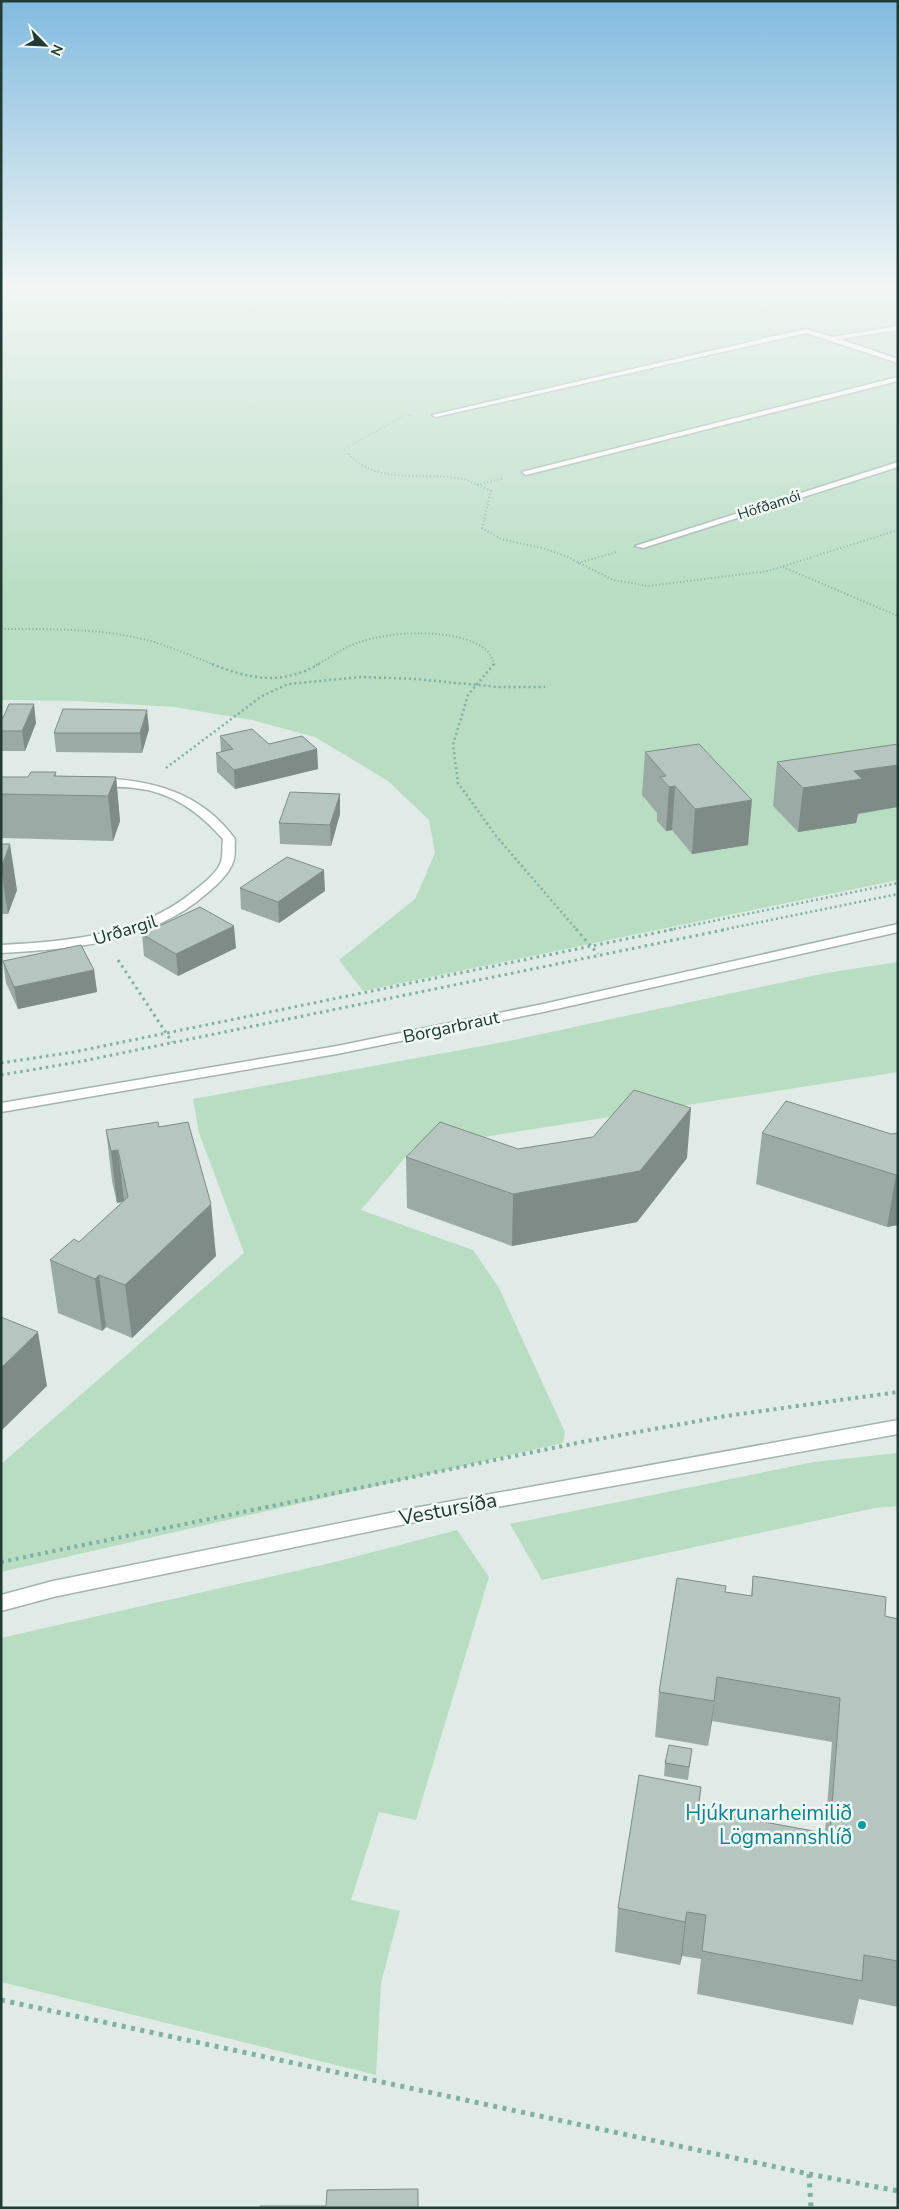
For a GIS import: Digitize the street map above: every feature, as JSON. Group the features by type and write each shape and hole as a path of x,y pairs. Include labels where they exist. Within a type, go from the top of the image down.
{"street":[{"path":"436,414 543,390"},
{"path":"526,472 854,390"},
{"name":"Höfðamói","path":"640,546 898,464"},
{"name":"Urðargil","path":"1,949 42,947 104,939 161,920 200,894 227,862 229,839 213,819 190,800 155,788 122,782 85,781"},
{"name":"Borgarbraut","path":"1,1108 337,1050 543,1008 898,928"},
{"name":"Vestursíða","path":"1,1603 53,1589 420,1514 898,1427"}],"path":[{"path":"436,414 404,416 344,449 357,463 381,474 463,479 491,491 482,528 501,540 542,548 613,580 649,586 768,571 898,530"},
{"path":"578,563 640,546"},
{"path":"783,567 898,616"},
{"path":"1,629 87,630 148,640 231,670 258,676 284,678 310,670 356,643 388,634 439,635 472,642 487,650 495,665 468,695 453,745 458,783 496,836 598,954"},
{"path":"141,786 262,696 288,684 361,678 415,679 478,685 545,687"},
{"path":"1,1064 74,1052 898,883"},
{"path":"1,1075 173,1043 598,954 898,894"},
{"path":"104,939 173,1043"},
{"path":"1,1562 582,1442 726,1416 898,1392"},
{"path":"1,2000 809,2174 898,2191"},
{"path":"809,2174 811,2208"}],"green space":[{"path":"1,390 898,390 898,880 363,991 339,960 415,899 435,853 429,820 388,781 315,737 252,720 174,707 77,701 1,700"},
{"path":"898,962 898,1072 413,1148 361,1210 473,1250 499,1288 565,1432 563,1443 1,1572 1,1464 244,1253 199,1133 193,1099 504,1042 826,973"},
{"path":"898,1453 898,1506 875,1508 542,1580 510,1524 814,1462"},
{"path":"457,1530 489,1577 416,1820 379,1812 351,1900 400,1911 381,1983 376,2075 1,1982 1,1638 335,1562"}],"building":[{"path":"9,704 34,704 22,731 1,731 1,718 3,718"},
{"path":"63,709 147,710 140,733 54,733"},
{"path":"252,729 269,744 302,736 317,749 234,770 216,753 233,749 220,736"},
{"path":"699,744 752,800 695,809 675,786 669,787 660,777 666,776 645,752"},
{"path":"898,744 898,765 854,771 862,779 803,788 777,762"},
{"path":"31,772 56,772 54,776 116,777 108,796 1,794 1,777 28,777"},
{"path":"290,792 340,794 330,825 279,823"},
{"path":"1,844 10,844 1,868"},
{"path":"287,857 324,870 278,902 240,888"},
{"path":"200,907 234,926 176,954 142,934"},
{"path":"81,945 94,970 14,987 3,961"},
{"path":"634,1090 691,1108 640,1171 513,1194 406,1157 440,1122 518,1149 593,1137"},
{"path":"786,1101 891,1134 898,1133 898,1175 762,1133"},
{"path":"158,1122 159,1127 188,1122 211,1204 125,1285 99,1275 95,1279 50,1260 74,1239 79,1242 128,1197 118,1150 111,1151 106,1130"},
{"path":"1,1317 38,1332 1,1368"},
{"name":"Hjúkrunarheimilið Lögmannshlíð","path":"753,1576 886,1597 885,1616 898,1619 898,1961 864,1955 862,1981 702,1951 706,1915 687,1912 685,1922 618,1908 639,1775 701,1787 698,1810 830,1834 840,1698 717,1677 714,1701 659,1692 677,1578 726,1586 725,1592 752,1596"},
{"path":"669,1745 692,1749 689,1767 665,1763"},
{"path":"418,2189 418,2208 260,2208 260,2206 326,2206 327,2190"}],"place":[{"name":"Hjúkrunarheimilið Lögmannshlíð","path":"862,1825"}]}
